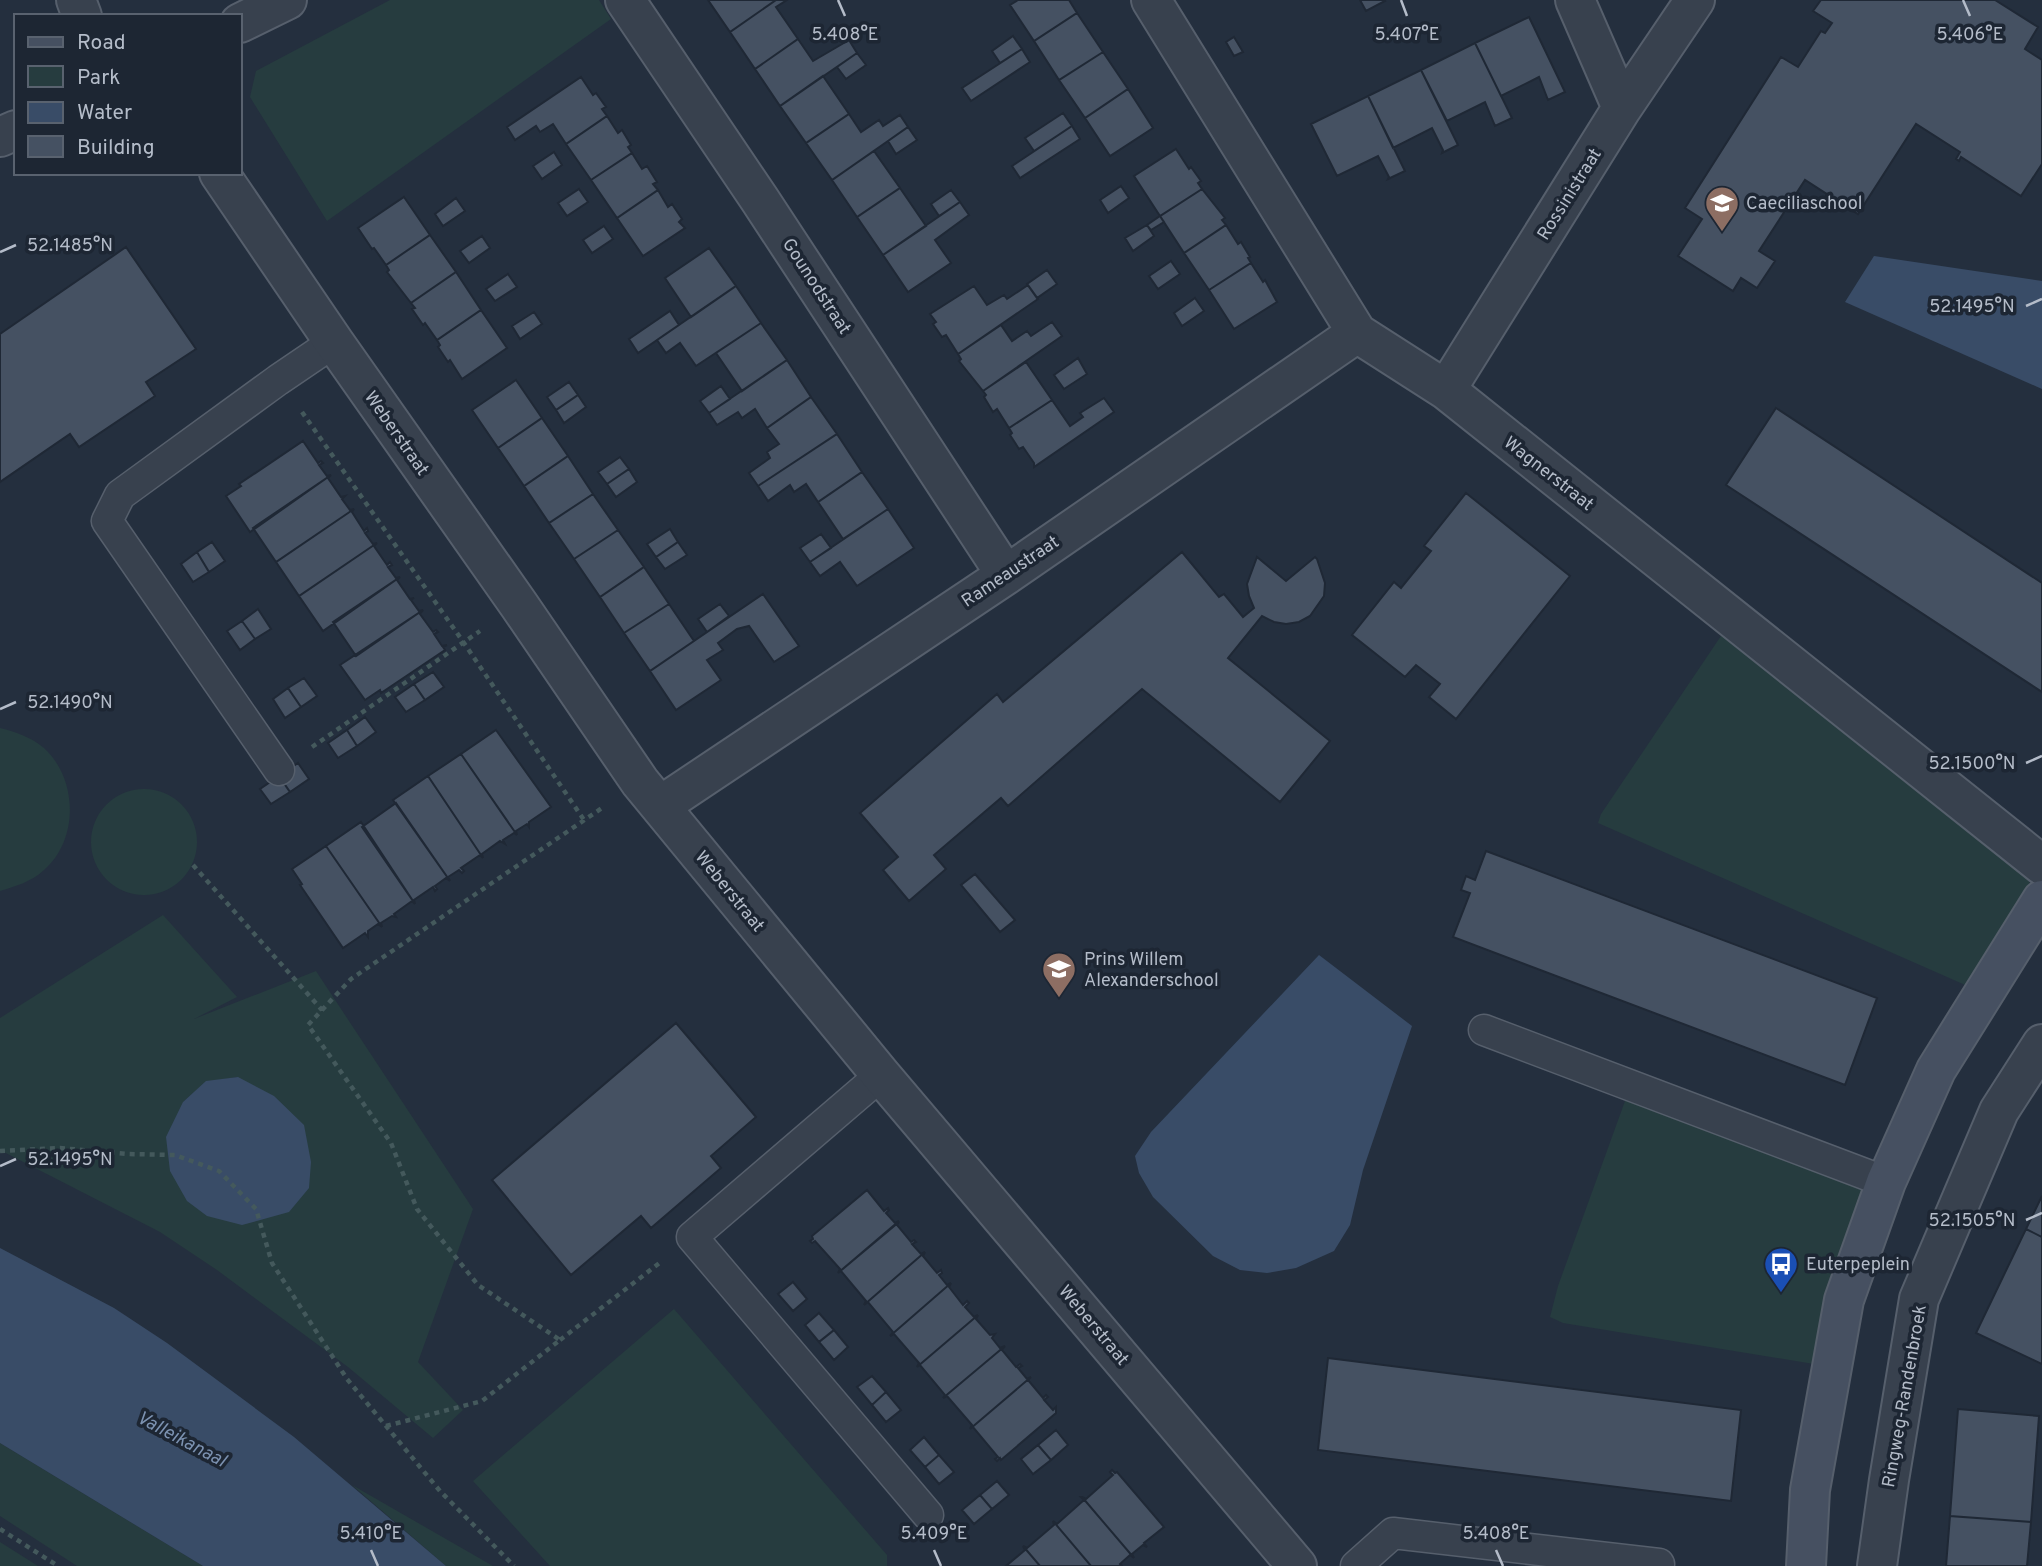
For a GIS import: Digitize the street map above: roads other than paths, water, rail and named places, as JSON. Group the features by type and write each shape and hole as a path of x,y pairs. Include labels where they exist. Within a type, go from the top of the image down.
{"main road":[{"path":"1806,1566 1810,1490 1844,1300 1886,1182 1936,1070 2042,900"}],"street":[{"path":"242,22 287,0"},
{"name":"Gounodstraat","path":"625,0 1006,575"},
{"name":"Wagnerstraat","path":"1152,0 1357,333 1446,390 2042,865"},
{"path":"1575,0 1622,108"},
{"name":"Rossinistraat","path":"1446,390 1622,108 1695,0"},
{"name":"Weberstraat","path":"220,175 650,794 881,1075 1297,1566"},
{"name":"Rameaustraat","path":"650,794 1006,575 1357,333"},
{"name":"Ringweg-Randenbroek","path":"1877,1566 1920,1299 1999,1111 2042,1044"}],"lane":[{"path":"279,770 107,521 120,495 334,342"},
{"path":"1483,1030 1886,1182"},
{"path":"881,1075 692,1237 928,1515"},
{"path":"1356,1566 1393,1533 1659,1564"}],"water":[{"path":"1874,256 2042,281 2042,389 1845,302"},
{"path":"1319,955 1412,1026 1363,1170 1350,1225 1334,1251 1296,1268 1267,1273 1240,1270 1213,1256 1153,1197 1139,1173 1135,1156 1151,1132"},
{"path":"238,1077 274,1096 304,1125 311,1162 309,1188 289,1212 242,1225 207,1216 187,1201 170,1171 166,1137 183,1102 206,1081"},
{"name":"Valleikanaal","path":"0,1248 114,1308 167,1343 294,1437 446,1566 203,1566 0,1443"}],"place":[{"name":"Caeciliaschool","path":"1722,233"},
{"name":"Prins Willem Alexanderschool","path":"1059,999"},
{"name":"Euterpeplein","path":"1781,1294"}]}
